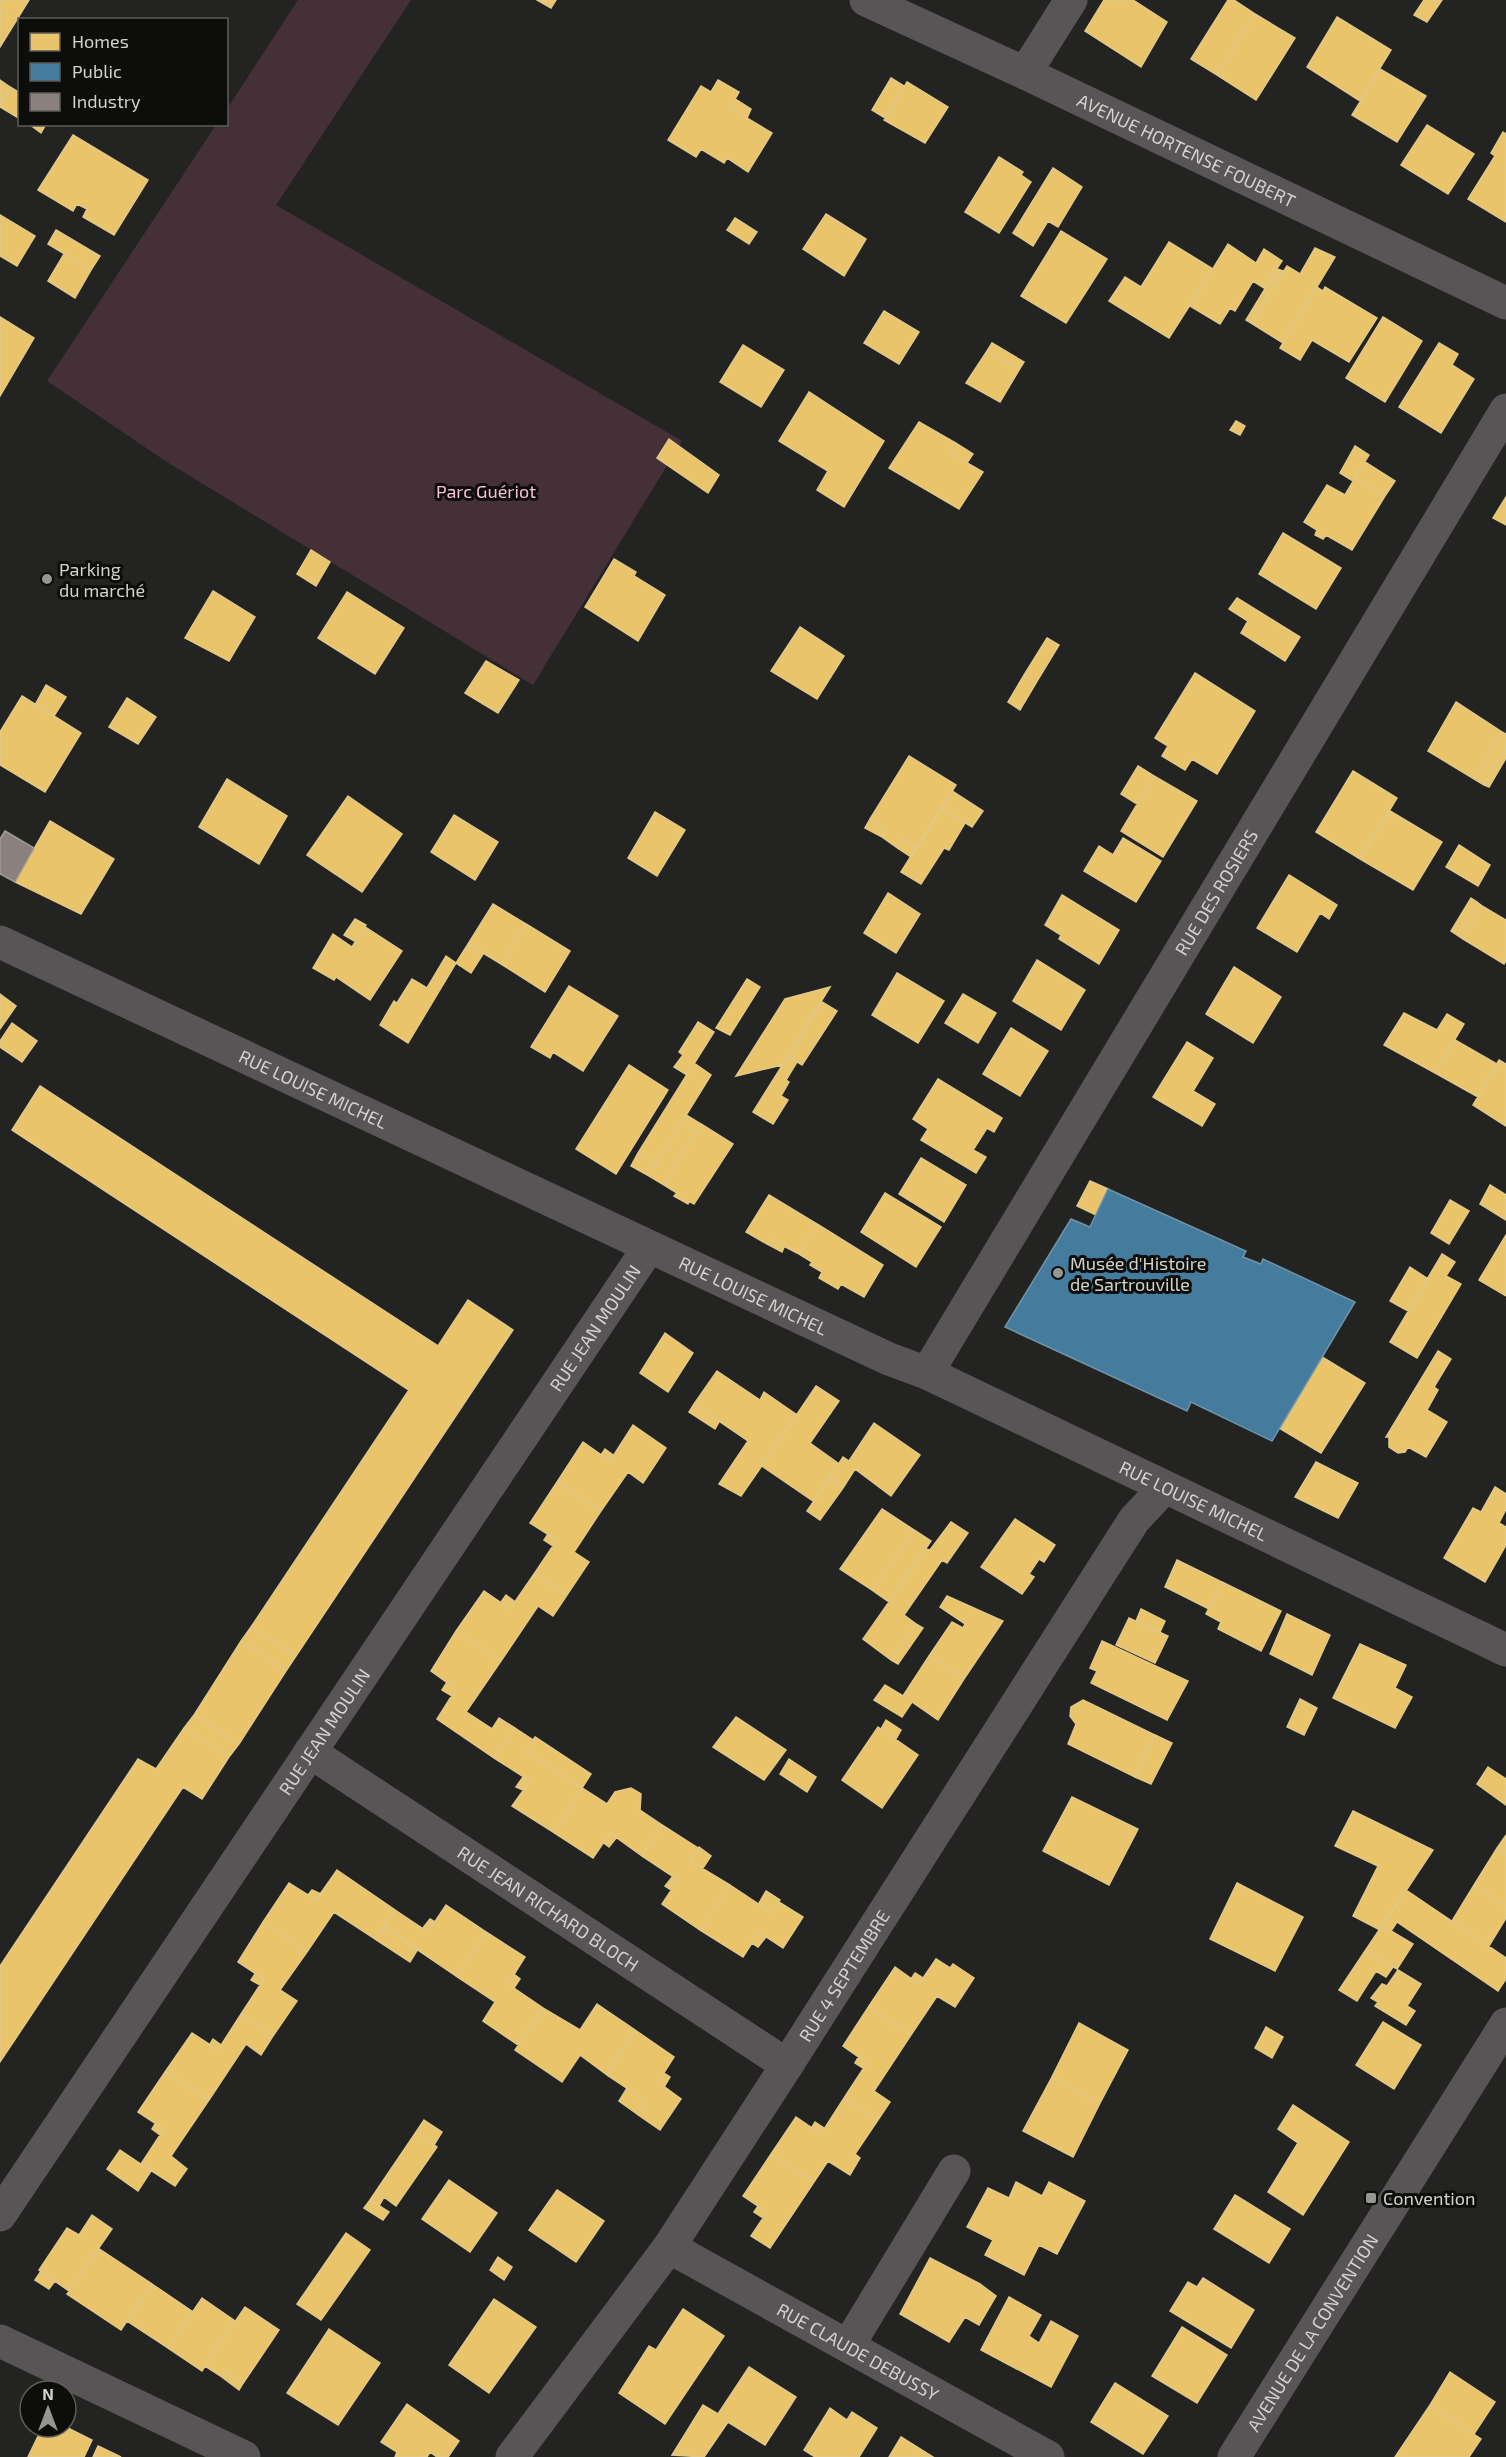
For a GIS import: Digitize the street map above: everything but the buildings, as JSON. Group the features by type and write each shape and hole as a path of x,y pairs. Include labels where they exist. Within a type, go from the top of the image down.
{"street":[{"name":"AVENUE HORTENSE FOUBERT","path":"866,0 1025,73 1506,303"},
{"path":"1025,73 1071,0"},
{"name":"RUE DES ROSIERS","path":"927,1373 1506,410"},
{"name":"RUE LOUISE MICHEL","path":"0,942 649,1247 890,1359 927,1373 1506,1650"},
{"name":"RUE JEAN MOULIN","path":"0,2215 649,1247"},
{"name":"RUE 4 SEPTEMBRE","path":"512,2457 669,2247 1134,1520 1164,1488"},
{"name":"RUE JEAN RICHARD BLOCH","path":"310,1752 787,2065"},
{"name":"AVENUE DE LA CONVENTION","path":"1234,2457 1506,2024"},
{"path":"848,2346 954,2171"},
{"name":"RUE CLAUDE DEBUSSY","path":"669,2247 1048,2457"},
{"path":"0,2341 244,2457"}],"green space":[{"name":"Parc Guériot","path":"298,0 411,0 276,205 682,441 533,685 167,462 47,381 215,126 228,126 228,107"}],"place":[{"name":"Parking du marché","path":"47,579"},
{"name":"Musée d'Histoire de Sartrouville","path":"1058,1273"},
{"name":"Convention","path":"1371,2198"}]}
